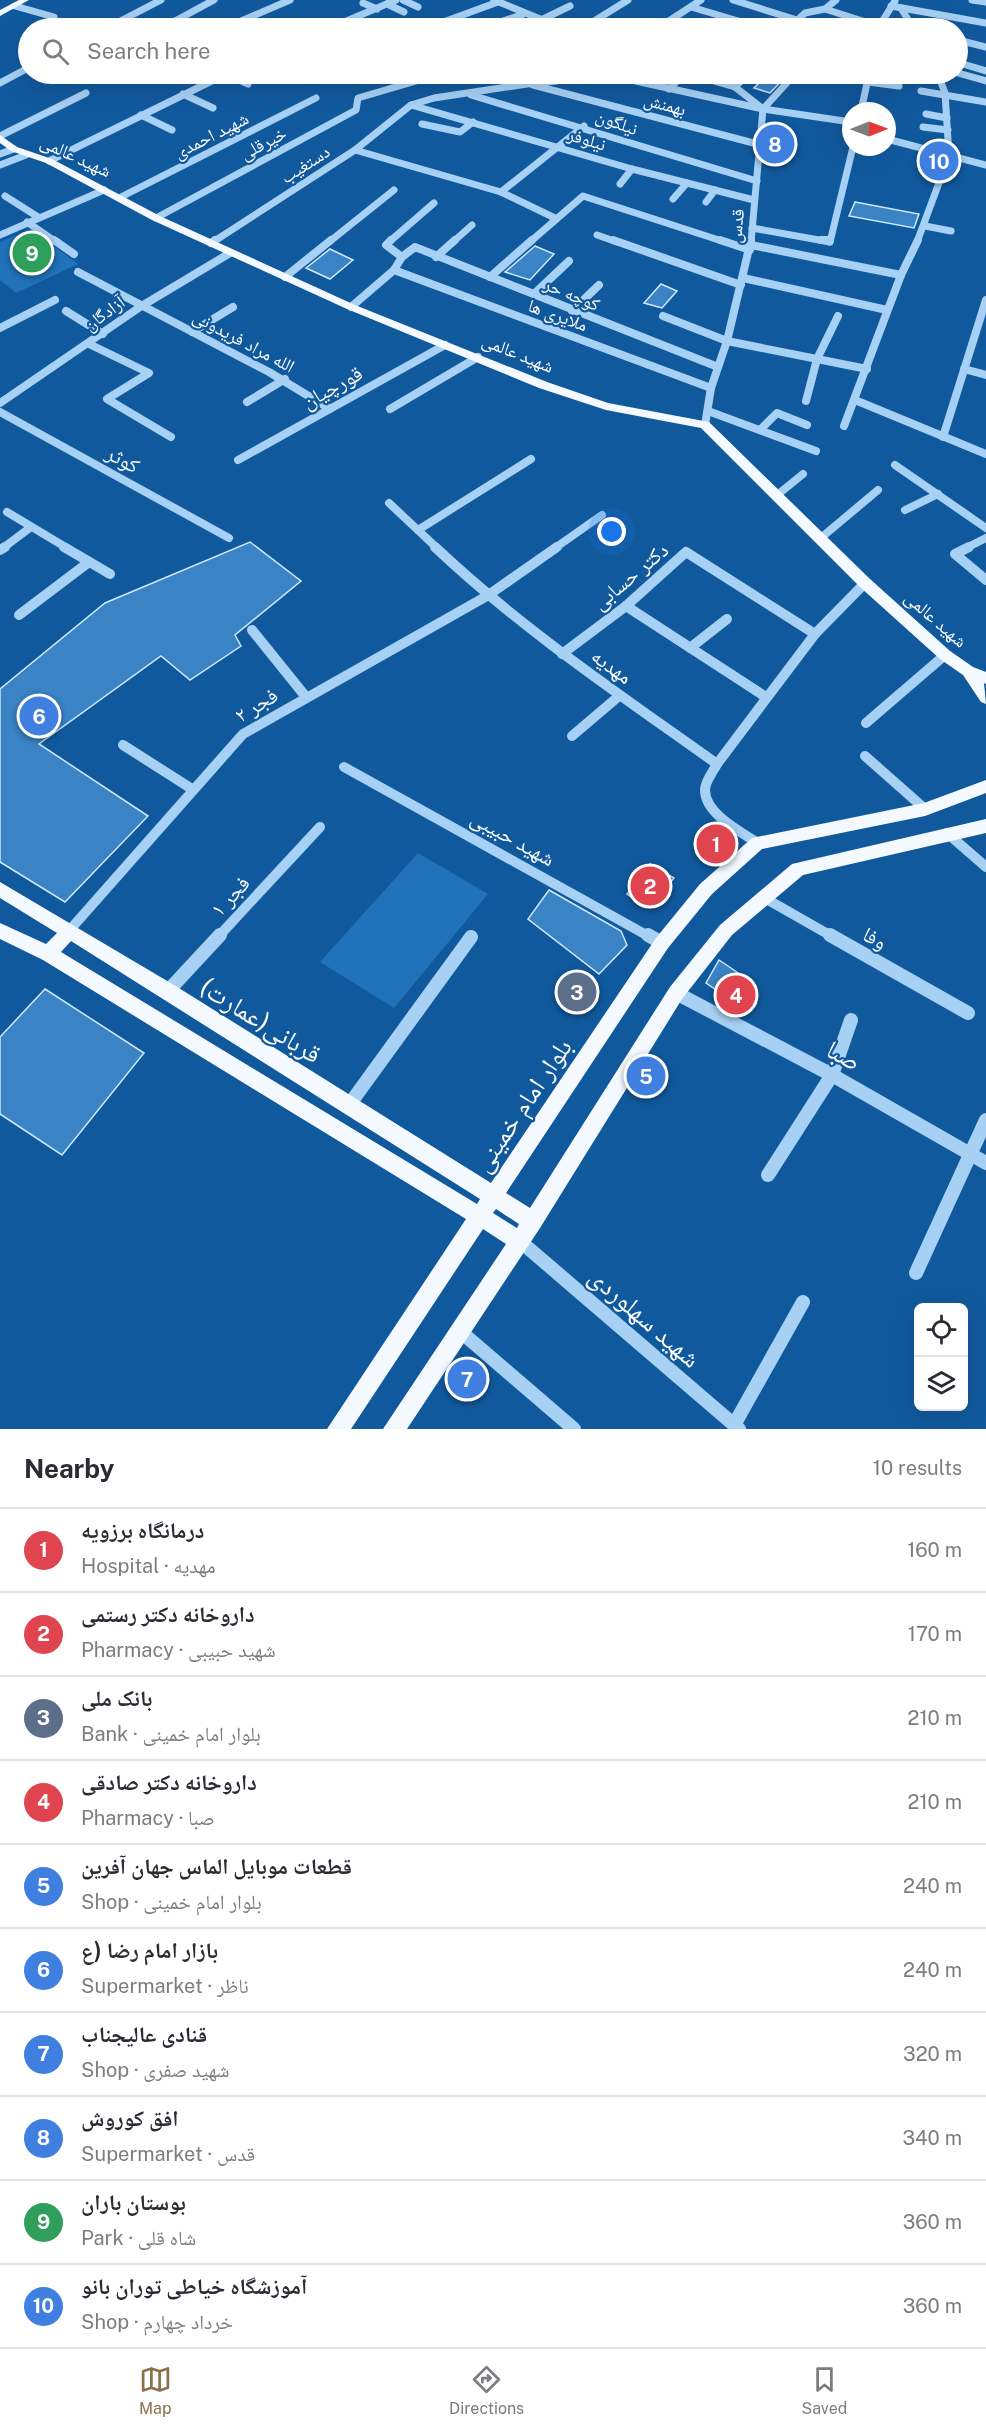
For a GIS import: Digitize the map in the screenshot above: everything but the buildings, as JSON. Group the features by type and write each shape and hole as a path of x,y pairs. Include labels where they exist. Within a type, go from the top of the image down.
{"main road":[{"path":"0,13 25,0"},
{"name":"شهید عالمی","path":"3,144 49,162 156,218 230,253 351,307 543,385 606,406 706,418 776,496 822,537 865,583 945,655 968,671 985,677"},
{"name":"شهید عالمی","path":"968,671 986,698"},
{"name":"بلوار امام خمینی","path":"338,1429 662,943 706,889 758,843 925,809 986,786"},
{"path":"394,1429 533,1221 676,993 726,930 798,869 946,833 986,826"},
{"name":"(عمارت)قربانی","path":"0,889 168,991 533,1221"},
{"path":"0,931 49,954 480,1218 520,1240"},
{"path":"49,954 68,932"}],"street":[{"path":"128,18 161,0"},
{"path":"181,18 214,0"},
{"path":"248,18 290,0"},
{"path":"355,18 396,0"},
{"path":"403,0 418,7"},
{"path":"599,18 628,0"},
{"path":"674,18 701,0"},
{"path":"733,0 790,18"},
{"path":"757,8 768,0"},
{"path":"799,18 805,13 825,9 836,0"},
{"path":"972,0 986,2"},
{"path":"453,18 496,1 535,18"},
{"path":"363,3 377,9"},
{"path":"884,18 894,3 901,8 908,18"},
{"path":"387,4 405,12"},
{"path":"15,6 54,17"},
{"path":"545,18 570,6"},
{"path":"691,7 728,18"},
{"path":"901,8 958,18"},
{"path":"825,9 852,18"},
{"path":"367,13 380,18"},
{"path":"512,18 524,14"},
{"path":"968,20 986,23"},
{"path":"968,42 986,47"},
{"path":"968,66 986,71"},
{"path":"0,83 18,73"},
{"path":"968,76 986,81"},
{"path":"49,162 204,84"},
{"name":"خیرقلی","path":"156,218 357,110 358,98 405,84"},
{"path":"411,105 465,93 527,84"},
{"name":"بهمنش","path":"527,84 761,145"},
{"path":"650,84 763,110 842,121"},
{"path":"669,88 674,84"},
{"path":"724,84 735,87 763,110"},
{"path":"735,87 738,84"},
{"path":"763,110 786,84"},
{"path":"863,102 868,84"},
{"path":"884,84 899,86"},
{"path":"844,426 901,275 925,226 949,156 945,93 942,84"},
{"path":"921,91 945,93 986,102"},
{"path":"3,144 86,93"},
{"name":"نیلگون","path":"465,93 584,126 645,148 757,181"},
{"path":"183,94 213,108"},
{"name":"شهید احمدی","path":"119,198 316,98"},
{"name":"نیلوفر","path":"411,105 632,169 754,200"},
{"name":"دستغیب","path":"212,243 355,150 411,105"},
{"name":"قدس","path":"706,418 711,388 728,341 750,248 763,110"},
{"path":"926,114 947,118"},
{"path":"141,115 172,130"},
{"path":"422,124 460,132 473,122"},
{"path":"501,192 584,126"},
{"path":"923,127 948,130"},
{"path":"896,141 986,165"},
{"path":"355,150 501,192 555,218"},
{"path":"0,165 26,154"},
{"path":"752,228 830,242 851,156"},
{"path":"620,184 632,169"},
{"path":"673,199 687,183"},
{"path":"0,235 104,190"},
{"path":"285,277 394,190"},
{"path":"706,202 715,190"},
{"path":"5,196 38,217"},
{"path":"490,277 555,218 583,196 750,248 901,275"},
{"path":"351,307 394,270 402,257 386,245 435,203"},
{"path":"27,222 74,254"},
{"path":"435,257 472,225"},
{"path":"925,226 951,231"},
{"path":"597,235 742,282 888,310"},
{"name":"کوچه حر","path":"402,257 415,247 435,257 718,367"},
{"name":"آزادگان","path":"0,403 140,308 230,253"},
{"path":"534,294 569,261"},
{"name":"ملایری ها","path":"394,270 711,388"},
{"name":"الله مراد فریدونی","path":"78,272 140,308 285,379 330,409"},
{"path":"572,311 599,285"},
{"path":"0,328 55,300"},
{"path":"943,437 964,369 983,323 986,300"},
{"path":"192,332 233,307"},
{"path":"66,311 103,334"},
{"path":"663,316 728,341 867,369"},
{"path":"806,401 817,359 838,316"},
{"path":"89,344 149,373 107,399 171,437"},
{"name":"قورچیان","path":"238,460 445,345"},
{"path":"390,409 478,357"},
{"path":"964,369 986,375"},
{"path":"247,402 285,379"},
{"path":"855,400 986,454"},
{"name":"کوثر","path":"0,412 229,538"},
{"path":"760,430 777,413 807,425"},
{"path":"706,418 760,430 816,452"},
{"path":"418,530 531,459"},
{"path":"895,465 986,528"},
{"path":"776,496 803,474"},
{"path":"822,537 878,489"},
{"path":"905,510 938,494"},
{"name":"مهدیه","path":"389,503 487,596 562,654 717,764"},
{"path":"7,512 110,574"},
{"name":"فجر ۲","path":"68,932 243,734 487,596 602,515"},
{"path":"0,550 31,527"},
{"path":"986,538 955,554 986,580"},
{"name":"دکتر حسابی","path":"562,654 626,606 686,552 815,634"},
{"path":"19,615 89,562"},
{"path":"758,843 732,825 707,801 705,788 717,764 815,634 865,583"},
{"path":"626,606 766,697"},
{"path":"690,648 727,619"},
{"path":"252,630 306,697"},
{"path":"866,723 945,655"},
{"path":"572,736 620,696"},
{"path":"123,745 192,789"},
{"path":"865,756 925,809"},
{"name":"شهید حبیبی","path":"344,767 662,943"},
{"name":"فجر ۱","path":"168,991 320,827"},
{"path":"946,833 986,867"},
{"name":"وفا","path":"763,897 968,1013"},
{"path":"349,1105 471,937"},
{"name":"صبا","path":"676,993 832,1075 986,1163"},
{"path":"768,1175 832,1075 851,1020"},
{"path":"916,1273 986,1120"},
{"name":"شهید سهلوردی","path":"520,1240 737,1427"},
{"path":"737,1427 803,1302"},
{"path":"460,1331 574,1429"}],"shaded area":[{"path":"31,229 78,264 16,293 0,280 0,242"},
{"path":"418,853 488,894 394,1008 320,962"}],"place":[{"name":"افق کوروش","path":"775,144"},
{"name":"آموزشگاه خیاطی توران بانو","path":"939,161"},
{"name":"بوستان باران","path":"32,253"},
{"name":"بازار امام رضا (ع","path":"39,716"},
{"name":"درمانگاه برزویه","path":"716,844"},
{"name":"داروخانه دکتر رستمی","path":"650,886"},
{"name":"بانک ملی","path":"577,992"},
{"name":"داروخانه دکتر صادقی","path":"736,995"},
{"name":"قطعات موبایل الماس جهان آفرین","path":"646,1076"},
{"name":"قنادی عالیجناب","path":"467,1379"}]}
